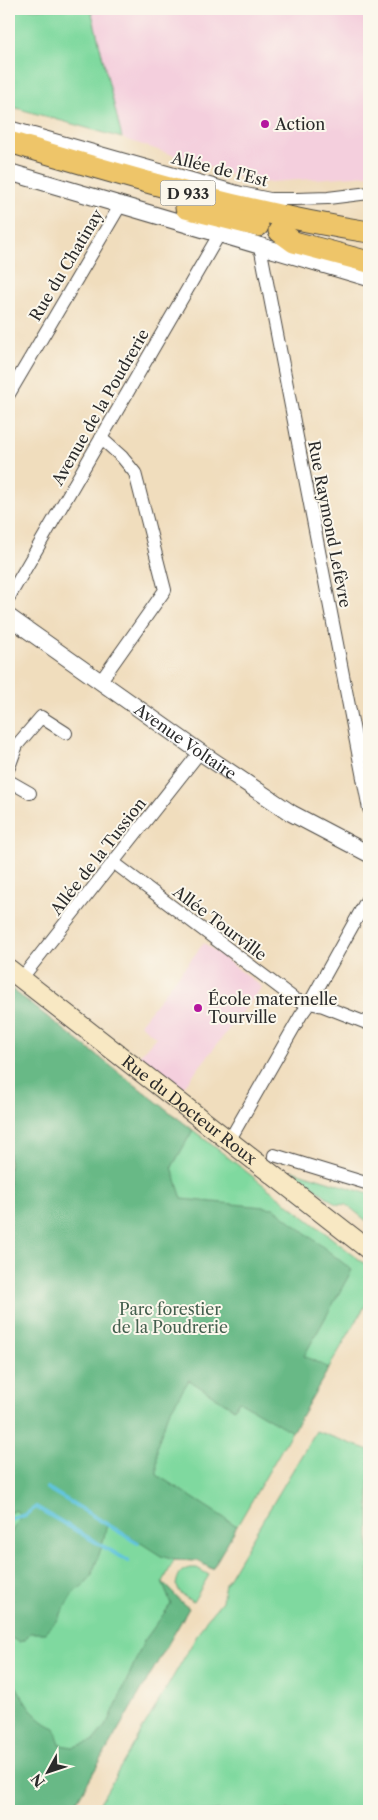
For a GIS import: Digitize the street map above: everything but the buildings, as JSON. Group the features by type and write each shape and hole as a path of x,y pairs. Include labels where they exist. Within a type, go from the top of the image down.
{"highway":[{"name":"D 933","path":"9,142 230,205 281,217 369,232"},
{"name":"D 933","path":"9,157 182,207 280,231 369,246"},
{"path":"280,231 294,242 369,262"}],"main road":[{"name":"Rue du Docteur Roux","path":"15,974 369,1250"}],"street":[{"name":"Allée de l'Est","path":"9,127 208,184 270,199 328,198 369,194"},
{"path":"9,172 369,278"},
{"name":"Rue du Chatinay","path":"9,394 121,204"},
{"name":"Avenue de la Poudrerie","path":"9,597 220,233"},
{"name":"Rue Raymond Lefèvre","path":"260,246 369,809"},
{"path":"100,682 165,590 135,473 122,457 101,438"},
{"name":"Avenue Voltaire","path":"9,617 291,814 369,854"},
{"path":"9,767 13,743 41,717 66,733"},
{"name":"Allée de la Tussion","path":"15,974 89,895 200,752"},
{"path":"9,781 30,793"},
{"name":"Allée Tourville","path":"113,862 287,995 296,1000 323,1006 369,1024"},
{"path":"229,1141 369,896"},
{"path":"274,1155 369,1184"}],"shaded area":[{"path":"91,9 369,9 369,175 257,183 122,138"},
{"name":"École maternelle Tourville","path":"204,943 262,987 182,1089 139,1056 156,1037 140,1024"}],"green space":[{"path":"9,9 91,9 122,138 9,106"},
{"name":"Parc forestier de la Poudrerie","path":"9,987 369,1267 369,1299 212,1569 198,1561 174,1560 163,1582 189,1608 71,1811 9,1811"},
{"name":"Parc forestier de la Poudrerie","path":"9,987 193,1130 172,1167 182,1199 274,1208 352,1270 304,1356 329,1368 292,1432 239,1401 234,1409 189,1380 167,1416 157,1446 157,1475 237,1526 212,1569 198,1561 174,1560 161,1556 107,1524 102,1546 92,1574 85,1584 73,1593 58,1619 45,1633 30,1633 25,1640 19,1642 9,1637 9,1536 21,1517 16,1510 9,1513"},
{"path":"292,1170 369,1194 369,1223 347,1205 336,1204"},
{"path":"316,1431 369,1450 369,1811 95,1811 206,1620 222,1601 225,1584"},
{"path":"190,1568 197,1568 209,1575 193,1602 182,1595 176,1585 180,1574"},
{"path":"162,1582 189,1608 71,1811 9,1811 9,1675 33,1712 46,1724 55,1728 60,1745 73,1747 93,1741 109,1721 144,1641 171,1604"}],"waterway":[{"path":"47,1488 138,1543"},
{"path":"9,1520 25,1515 36,1507 128,1561"}],"place":[{"name":"Action","path":"265,124"},
{"name":"École maternelle Tourville","path":"198,1008"}]}
